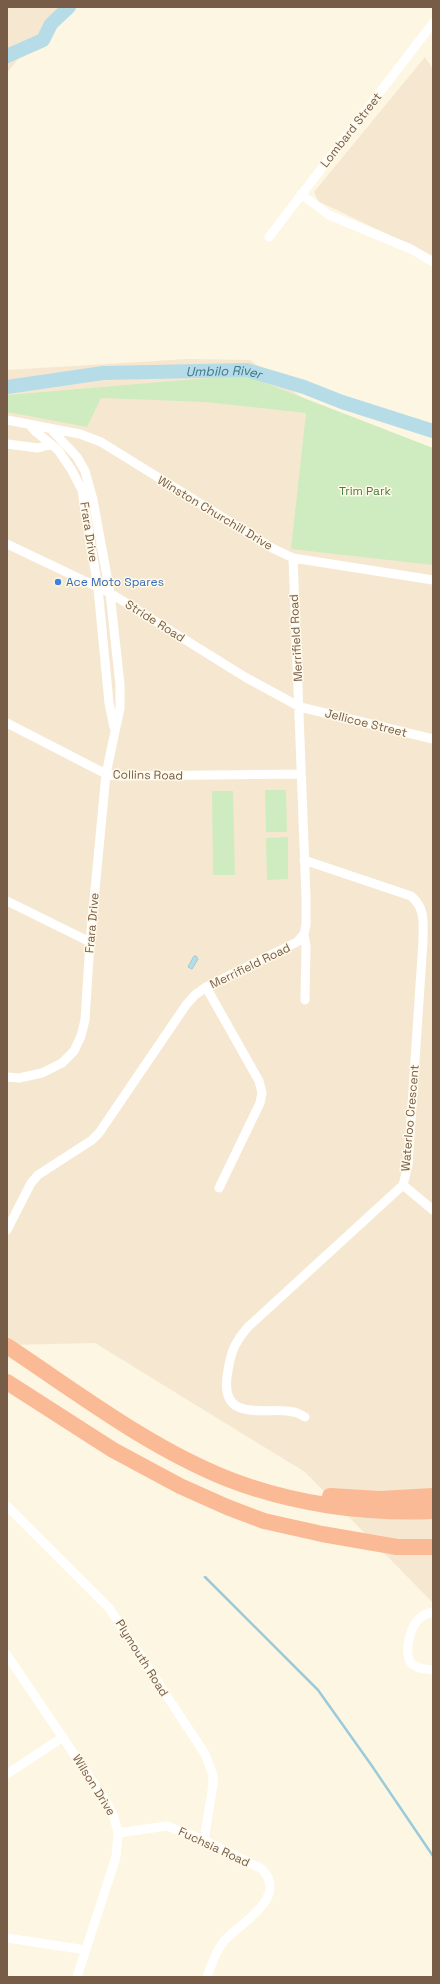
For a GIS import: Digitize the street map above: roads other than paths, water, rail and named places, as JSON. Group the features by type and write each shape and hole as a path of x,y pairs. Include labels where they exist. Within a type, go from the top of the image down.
{"highway":[{"path":"7,1346 126,1426 190,1461 228,1479 291,1498 354,1510 433,1511"},
{"path":"7,1382 113,1450 180,1486 227,1507 264,1521 339,1536 398,1547 433,1547"},
{"path":"228,1479 298,1493 348,1498 407,1498 433,1496"},
{"path":"339,1536 433,1536"}],"street":[{"name":"Lombard Street","path":"269,237 433,25"},
{"path":"301,194 329,215 411,250 433,262"},
{"name":"Winston Churchill Drive","path":"7,420 80,434 101,442 265,544 293,558 433,580"},
{"name":"Frara Drive","path":"29,424 35,431 58,450 71,469 82,490 98,588 109,703 115,731"},
{"name":"Frara Drive","path":"7,1078 19,1078 42,1074 62,1063 74,1051 85,1020 90,942 106,774 120,708 120,685 110,593 93,500 85,471 72,451 50,428"},
{"path":"72,451 73,442 80,434"},
{"path":"7,444 38,448 51,444"},
{"name":"Stride Road","path":"7,544 110,593 245,677 300,707"},
{"name":"Merrifield Road","path":"7,1230 31,1183 38,1176 92,1140 99,1133 186,1005 195,995 206,987 297,942 304,934 306,896 300,707 293,558"},
{"name":"Jellicoe Street","path":"300,707 433,739"},
{"name":"Collins Road","path":"7,723 106,774 119,776 301,774"},
{"name":"Waterloo Crescent","path":"304,860 411,896 420,906 423,913 423,941 408,1165 403,1185 316,1263 236,1340 230,1358 226,1382 229,1398 235,1405 242,1410 294,1412 305,1417"},
{"path":"7,901 90,942"},
{"path":"304,934 306,946 305,1000"},
{"path":"206,987 259,1081 262,1093 260,1103 219,1188"},
{"path":"403,1185 433,1210"},
{"name":"Plymouth Road","path":"7,1506 109,1608 205,1754 211,1766 213,1786 204,1840"},
{"path":"433,1612 419,1618 413,1626 408,1649 408,1658 412,1664 419,1668 433,1670"},
{"name":"Wilson Drive","path":"7,1655 108,1803 118,1833 116,1857 77,1977"},
{"path":"7,1774 63,1737"},
{"name":"Fuchsia Road","path":"118,1833 167,1826 204,1840 262,1869 268,1878 270,1884 268,1898 223,1942 218,1950 207,1977"},
{"path":"7,1938 86,1950"}],"water":[{"path":"194,956 198,959 192,969 188,967"}],"waterway":[{"name":"Umbilo River","path":"7,56 43,40 51,24 69,7"},
{"name":"Umbilo River","path":"7,387 103,373 247,370 304,387 342,402 433,431"},
{"path":"205,1577 318,1690 433,1856"}],"place":[{"name":"Ace Moto Spares","path":"58,582"}],"park label":[{"name":"Trim Park","path":"365,491"}]}
